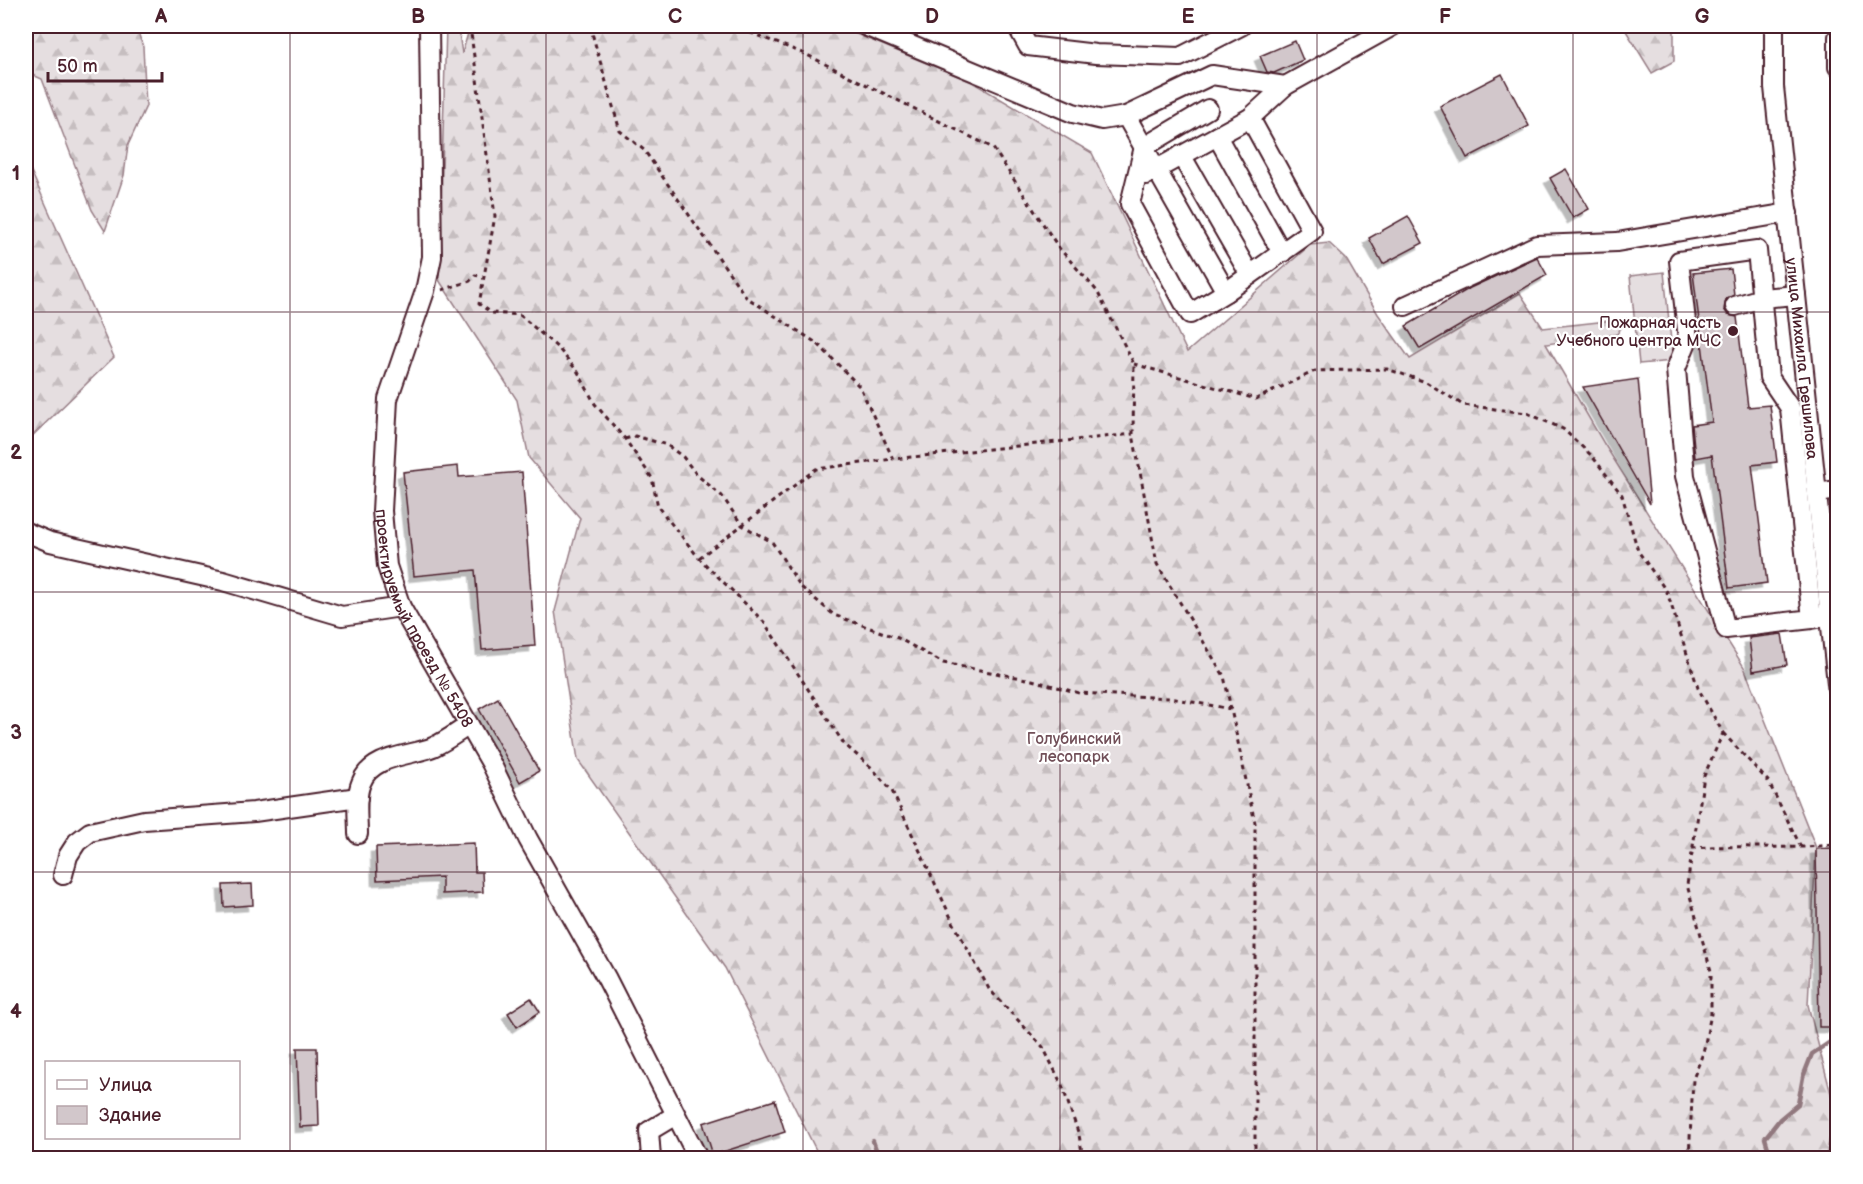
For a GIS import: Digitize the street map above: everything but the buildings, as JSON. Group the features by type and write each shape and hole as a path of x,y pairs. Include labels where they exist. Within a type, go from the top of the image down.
{"street":[{"name":"проектируемый проезд № 5408","path":"429,26 432,257 425,291 388,399 382,511 387,566 401,607 491,763 528,839 607,979 674,1116 698,1158"},
{"path":"865,26 1073,113 1102,120 1126,116 1212,75 1285,86"},
{"path":"1017,26 1028,46 1096,54 1180,57 1241,26"},
{"path":"1136,180 1250,118 1285,86 1393,26"},
{"name":"улица Михаила Грешилова","path":"1774,26 1774,87 1817,493 1821,618 1837,687"},
{"path":"1838,37 1838,67"},
{"path":"1208,109 1144,147 1130,204 1190,314 1226,292 1312,231 1250,118"},
{"path":"1126,116 1226,292"},
{"path":"1217,136 1281,253"},
{"path":"1181,155 1250,275"},
{"path":"1405,306 1538,245 1617,242 1788,213"},
{"path":"1757,250 1769,377 1790,408 1821,618 1726,629 1685,476 1676,369 1688,339 1679,261 1757,250"},
{"path":"1736,306 1762,298 1796,294"},
{"path":"1817,493 1838,490"},
{"path":"26,532 50,542 223,581 342,616 401,607"},
{"path":"358,834 358,797 361,781 374,767 388,758 434,746 469,725"},
{"path":"63,875 68,856 76,842 90,832 144,820 254,812 358,797"},
{"path":"651,1158 649,1131 674,1116"}],"path":[{"path":"470,26 495,216 479,304 492,314 520,315 559,349 578,372 595,404 625,439 652,478 658,507 699,558 764,622 844,744 892,791 952,920 989,989 1043,1047 1062,1085 1079,1135 1083,1158"},
{"path":"590,26 620,131 644,150 746,297 818,344 860,387 893,459"},
{"path":"733,26 805,54 993,148 1059,248 1097,291 1134,364 1133,434 1157,564 1224,676 1255,824 1255,1158"},
{"path":"425,291 444,290 470,281 475,275 483,277"},
{"path":"1134,364 1256,399 1315,371 1387,369 1426,382 1463,405 1527,413 1563,429 1592,456 1622,495 1638,551 1667,592 1698,687 1723,733 1768,781 1802,849"},
{"path":"699,558 816,469 1133,434"},
{"path":"625,439 635,436 667,445 675,451 722,496 742,525 772,542 801,587 834,615 898,638 943,663 1032,680 1078,693 1170,698 1232,709"},
{"path":"1689,1158 1693,1078 1703,1053 1711,1014 1711,971 1687,885 1704,776 1723,733"},
{"path":"1692,849 1724,845 1802,849 1838,844"}],"green space":[{"path":"26,26 136,26 143,47 146,106 128,145 124,175 105,231 92,210 42,79 26,72"},
{"name":"Голубинский лесопарк","path":"446,26 458,26 462,54 470,26 837,26 972,82 1092,153 1187,352 1310,245 1329,243 1346,259 1378,314 1410,359 1520,293 1543,328 1627,319 1617,334 1546,344 1603,442 1744,667 1816,848 1808,1005 1835,1109 1826,1158 820,1158 725,968 578,760 555,611 580,518 529,458 517,400 439,280"},
{"path":"1623,26 1674,26 1674,61 1652,73"},
{"path":"26,160 114,357 26,442"},
{"path":"1664,272 1673,361 1639,364 1630,276"}],"waterway":[{"path":"1771,1158 1765,1138 1780,1119 1798,1104 1803,1077 1812,1054 1830,1042"},
{"path":"873,1141 879,1158"}],"place":[{"name":"Пожарная часть Учебного центра МЧС","path":"1733,331"}]}
